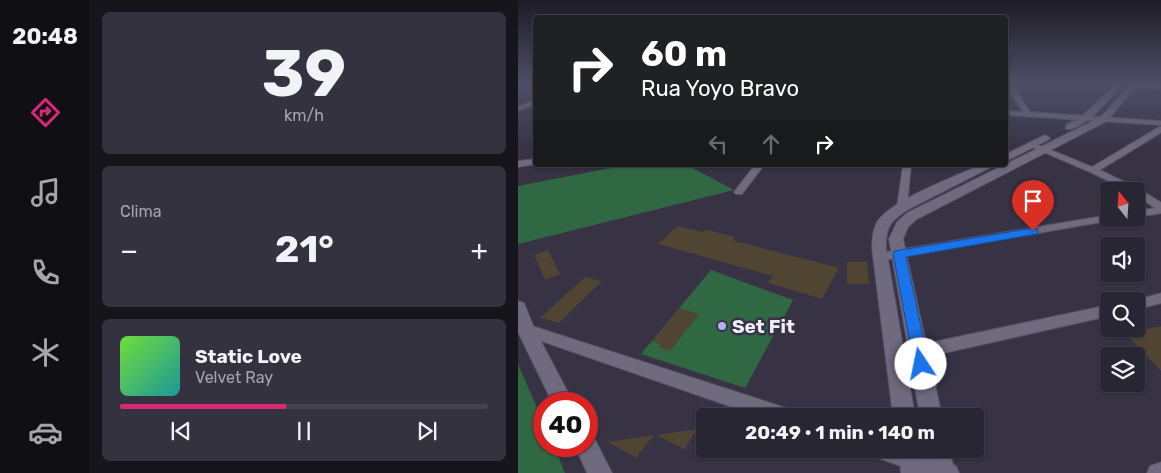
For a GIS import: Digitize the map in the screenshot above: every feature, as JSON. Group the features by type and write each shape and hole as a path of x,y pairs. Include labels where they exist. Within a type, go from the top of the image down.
{"street":[{"path":"1023,107 1028,115"},
{"path":"1008,164 1083,120 1096,107"},
{"path":"1008,157 1037,148 1104,119 1115,107"},
{"path":"1008,114 1083,120 1104,119 1162,123"},
{"path":"1093,170 1162,129"},
{"path":"1037,148 1093,170 1116,182"},
{"path":"518,164 533,162"},
{"path":"739,192 758,167"},
{"path":"902,207 907,167"},
{"path":"903,408 878,234 885,221 902,207 986,167"},
{"path":"929,408 896,239 902,225 912,216 1002,167"},
{"path":"1146,199 1162,209"},
{"path":"1146,212 1162,209"},
{"path":"880,257 1100,220"},
{"path":"1145,302 1162,298"},
{"path":"895,357 1100,312"},
{"path":"520,317 558,392"},
{"path":"520,317 762,408"},
{"path":"592,457 600,473"},
{"path":"911,461 943,466"},
{"path":"1157,473 1162,472"}],"green space":[{"path":"616,167 691,167 734,190 518,244 518,186"},
{"name":"Set Fit","path":"711,270 793,300 745,388 641,354"},
{"path":"518,364 533,399 533,457 558,457 565,473 518,473"}],"building":[{"path":"678,226 702,232 707,230 735,237 733,239 735,241 839,268 822,299 768,283 773,276 658,244"},
{"path":"548,250 560,274 545,280 534,255"},
{"path":"847,262 867,262 869,284 847,284"},
{"path":"585,277 602,281 559,323 540,318"},
{"path":"679,308 699,314 670,351 658,347 661,344 652,341"},
{"path":"1162,326 1162,372 1145,354 1145,347 1138,347 1129,337 1145,337 1145,329"},
{"path":"696,429 684,449 656,435"},
{"path":"654,435 636,458 608,442"}],"place":[{"name":"Set Fit","path":"722,326"}],"route":[{"path":"921,364 899,254 1033,231"}]}
